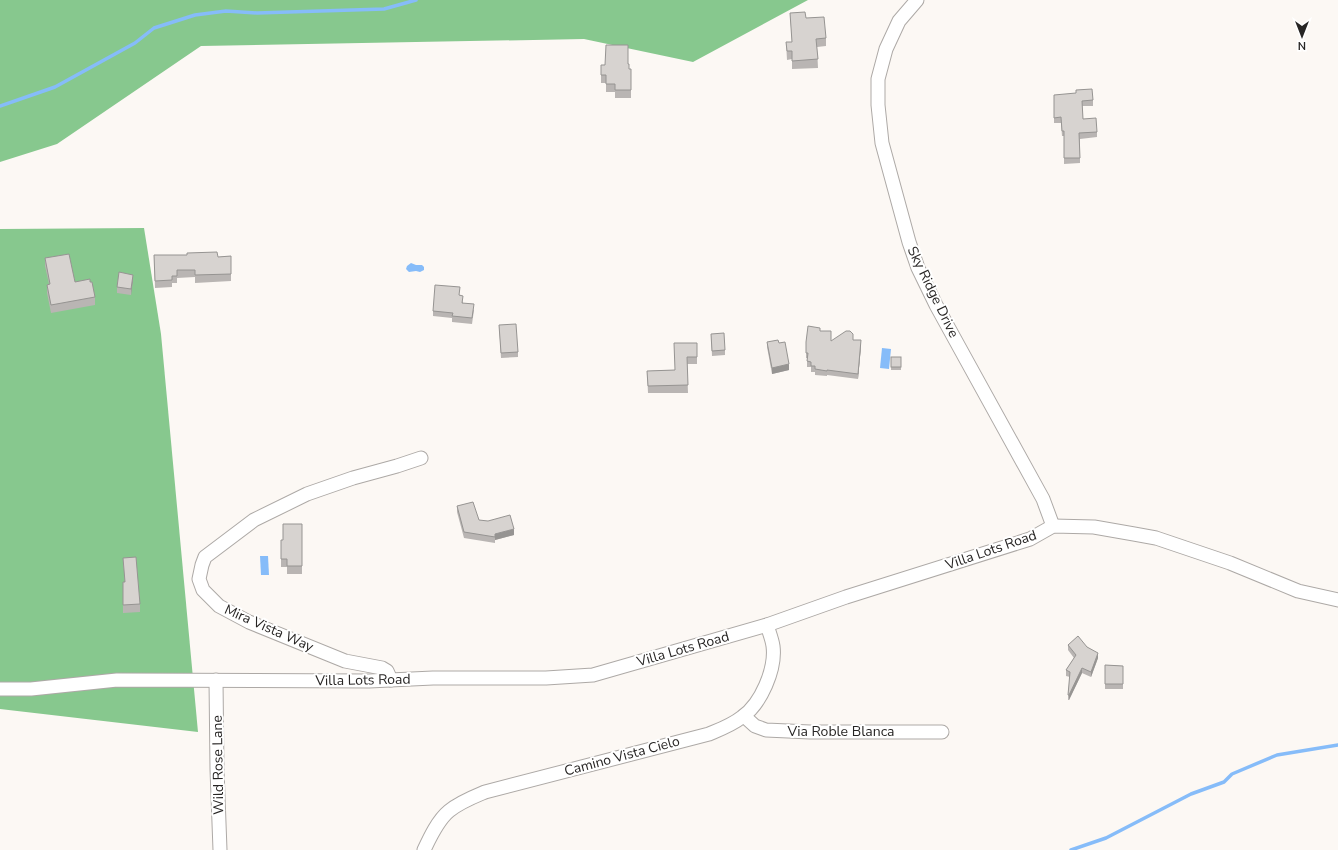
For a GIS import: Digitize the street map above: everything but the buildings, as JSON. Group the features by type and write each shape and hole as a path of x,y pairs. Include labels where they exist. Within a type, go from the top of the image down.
{"street":[{"name":"Sky Ridge Drive","path":"916,0 899,21 886,49 878,79 878,105 882,143 908,242 918,268 936,305 1043,499 1053,526"},
{"name":"Mira Vista Way","path":"391,680 387,671 382,668 345,661 249,622 220,606 203,590 199,579 202,565 206,557 254,520 307,494 353,478 421,458"},
{"name":"Villa Lots Road","path":"0,689 31,689 116,680 369,681 546,678 593,675 767,625 846,597 1030,539 1053,526 1094,527 1156,538 1230,563 1298,591 1338,600"},
{"name":"Camino Vista Cielo","path":"424,850 437,827 448,812 465,800 485,792 709,734 726,728 744,716 758,699 768,682 773,661 773,646 767,625"},
{"name":"Wild Rose Lane","path":"216,680 220,850"},
{"name":"Via Roble Blanca","path":"744,716 754,726 766,730 810,732 942,732"}],"green space":[{"path":"0,0 808,0 693,62 584,39 201,46 57,144 0,162"},
{"path":"144,228 161,334 198,732 0,709 0,229"}],"water":[{"path":"411,263 422,265 424,270 420,272 409,272 406,269"},
{"path":"882,348 891,349 889,369 880,368"},
{"path":"260,556 268,556 269,575 261,575"}],"waterway":[{"path":"0,106 55,87 135,43 154,28 195,15 226,11 257,13 384,9 416,0"},
{"path":"1071,850 1106,838 1191,794 1224,782 1232,774 1277,755 1338,745"}]}
